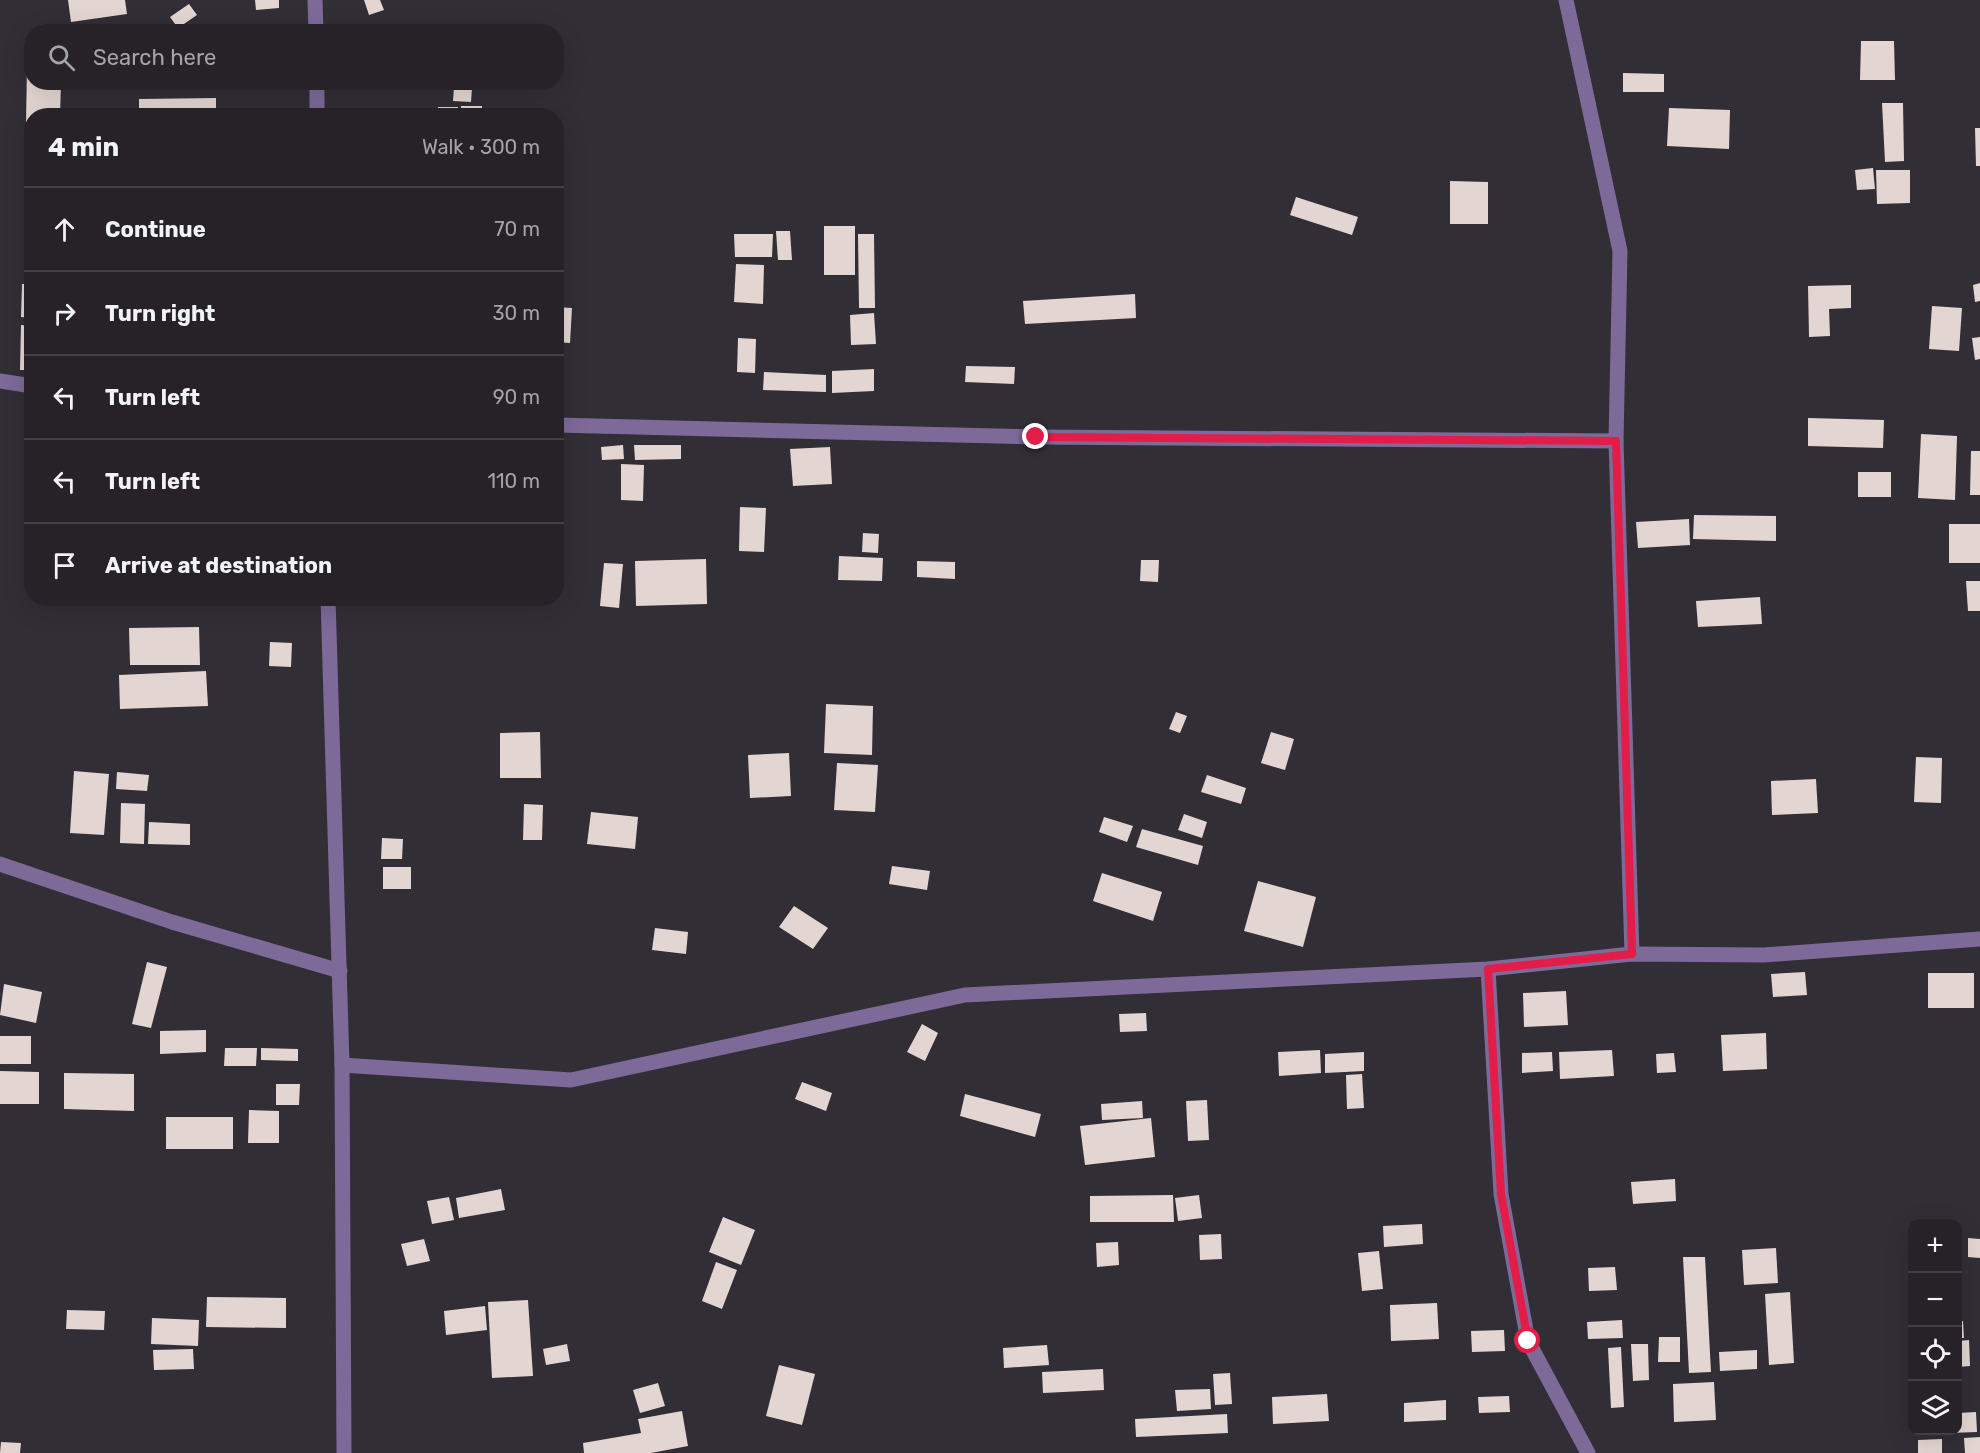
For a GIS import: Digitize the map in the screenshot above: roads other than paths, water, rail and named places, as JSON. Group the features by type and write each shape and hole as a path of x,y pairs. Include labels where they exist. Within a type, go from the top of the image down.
{"street":[{"path":"315,0 316,24"},
{"path":"1566,0 1620,251 1616,441 1632,954"},
{"path":"317,90 317,108"},
{"path":"0,381 24,385"},
{"path":"564,424 1036,437 1616,441"},
{"path":"328,606 342,1065 344,1453"},
{"path":"0,864 172,922 340,971"},
{"path":"342,1065 572,1080 965,995 1488,969 1632,954 1764,955 1980,939"},
{"path":"1488,969 1501,1194 1528,1341 1587,1453"}]}
